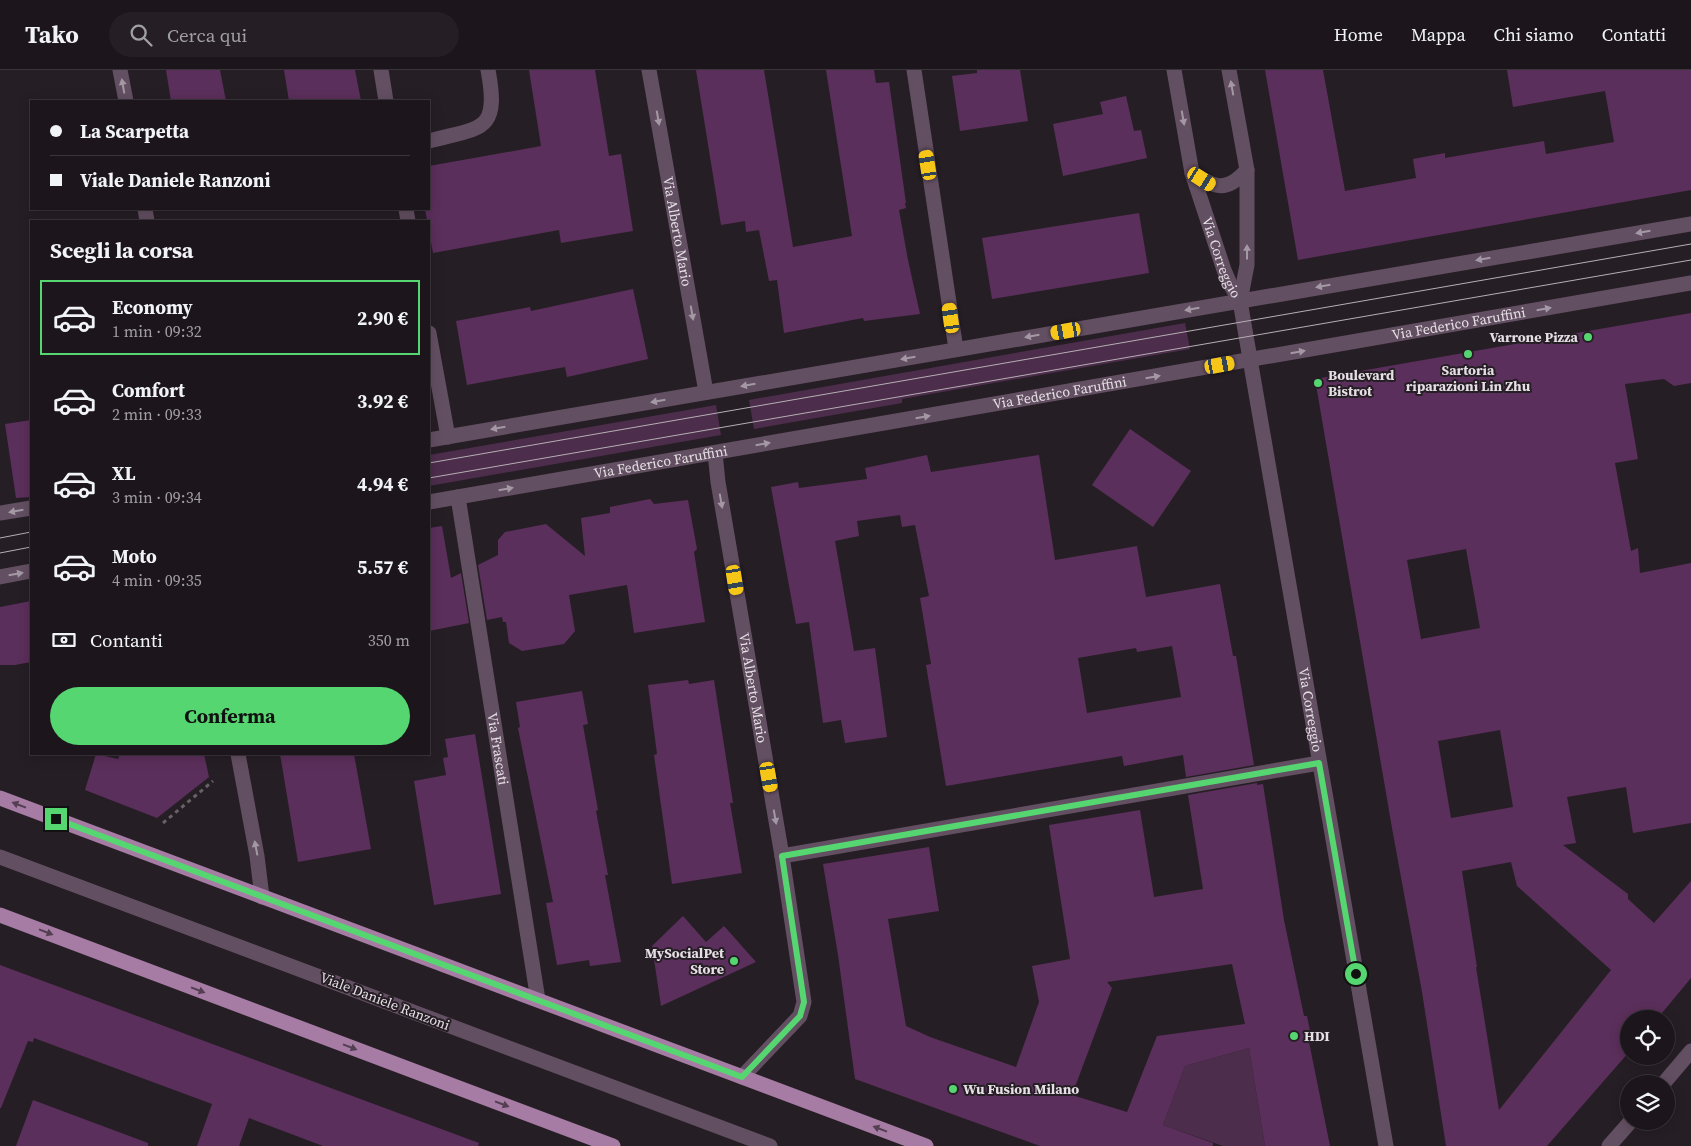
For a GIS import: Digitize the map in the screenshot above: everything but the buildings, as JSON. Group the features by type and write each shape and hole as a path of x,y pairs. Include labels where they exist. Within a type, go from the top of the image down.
{"main road":[{"path":"0,798 926,1146"},
{"path":"0,915 613,1146"}],"street":[{"path":"120,70 126,100"},
{"path":"381,70 386,100"},
{"path":"430,140 480,127 490,116 492,94 488,70"},
{"name":"Via Alberto Mario","path":"649,70 706,392"},
{"path":"914,70 956,350"},
{"name":"Via Correggio","path":"1174,70 1192,173 1224,270 1240,300"},
{"name":"Via Correggio","path":"1229,70 1246,170 1247,265 1240,300 1386,1146"},
{"path":"1192,173 1211,186 1221,186 1231,184 1246,170"},
{"path":"430,440 1691,224"},
{"name":"Via Federico Faruffini","path":"430,502 1691,283"},
{"path":"430,338 448,437"},
{"name":"Via Alberto Mario","path":"715,453 782,856 804,1002 800,1016 742,1077"},
{"name":"Via Frascati","path":"458,497 538,1000"},
{"path":"0,513 30,508"},
{"path":"0,577 30,571"},
{"path":"238,755 257,856 262,896"},
{"path":"782,856 1319,763"},
{"name":"Viale Daniele Ranzoni","path":"0,857 770,1146"},
{"path":"1671,1075 1691,1051"},
{"path":"1609,1146 1622,1130"}],"path":[{"path":"163,823 213,781"}],"shaded area":[{"path":"1185,323 1190,349 902,399 902,403 754,429 749,400"},
{"path":"716,405 721,435 430,486 430,455"},
{"path":"1249,1048 1265,1146 1223,1146 1163,1125 1185,1066"}],"tram line":[{"path":"430,463 1691,244"},
{"path":"430,478 1691,260"},
{"path":"0,538 30,532"},
{"path":"0,553 30,547"}],"place":[{"name":"Varrone Pizza","path":"1588,337"},
{"name":"Sartoria riparazioni Lin Zhu","path":"1468,354"},
{"name":"Boulevard Bistrot","path":"1318,383"},
{"name":"MySocialPet Store","path":"734,961"},
{"name":"HDI","path":"1294,1036"},
{"name":"Wu Fusion Milano","path":"953,1089"}],"route":[{"path":"56,819 742,1077 800,1016 804,1002 782,856 1319,763 1356,974"}]}
